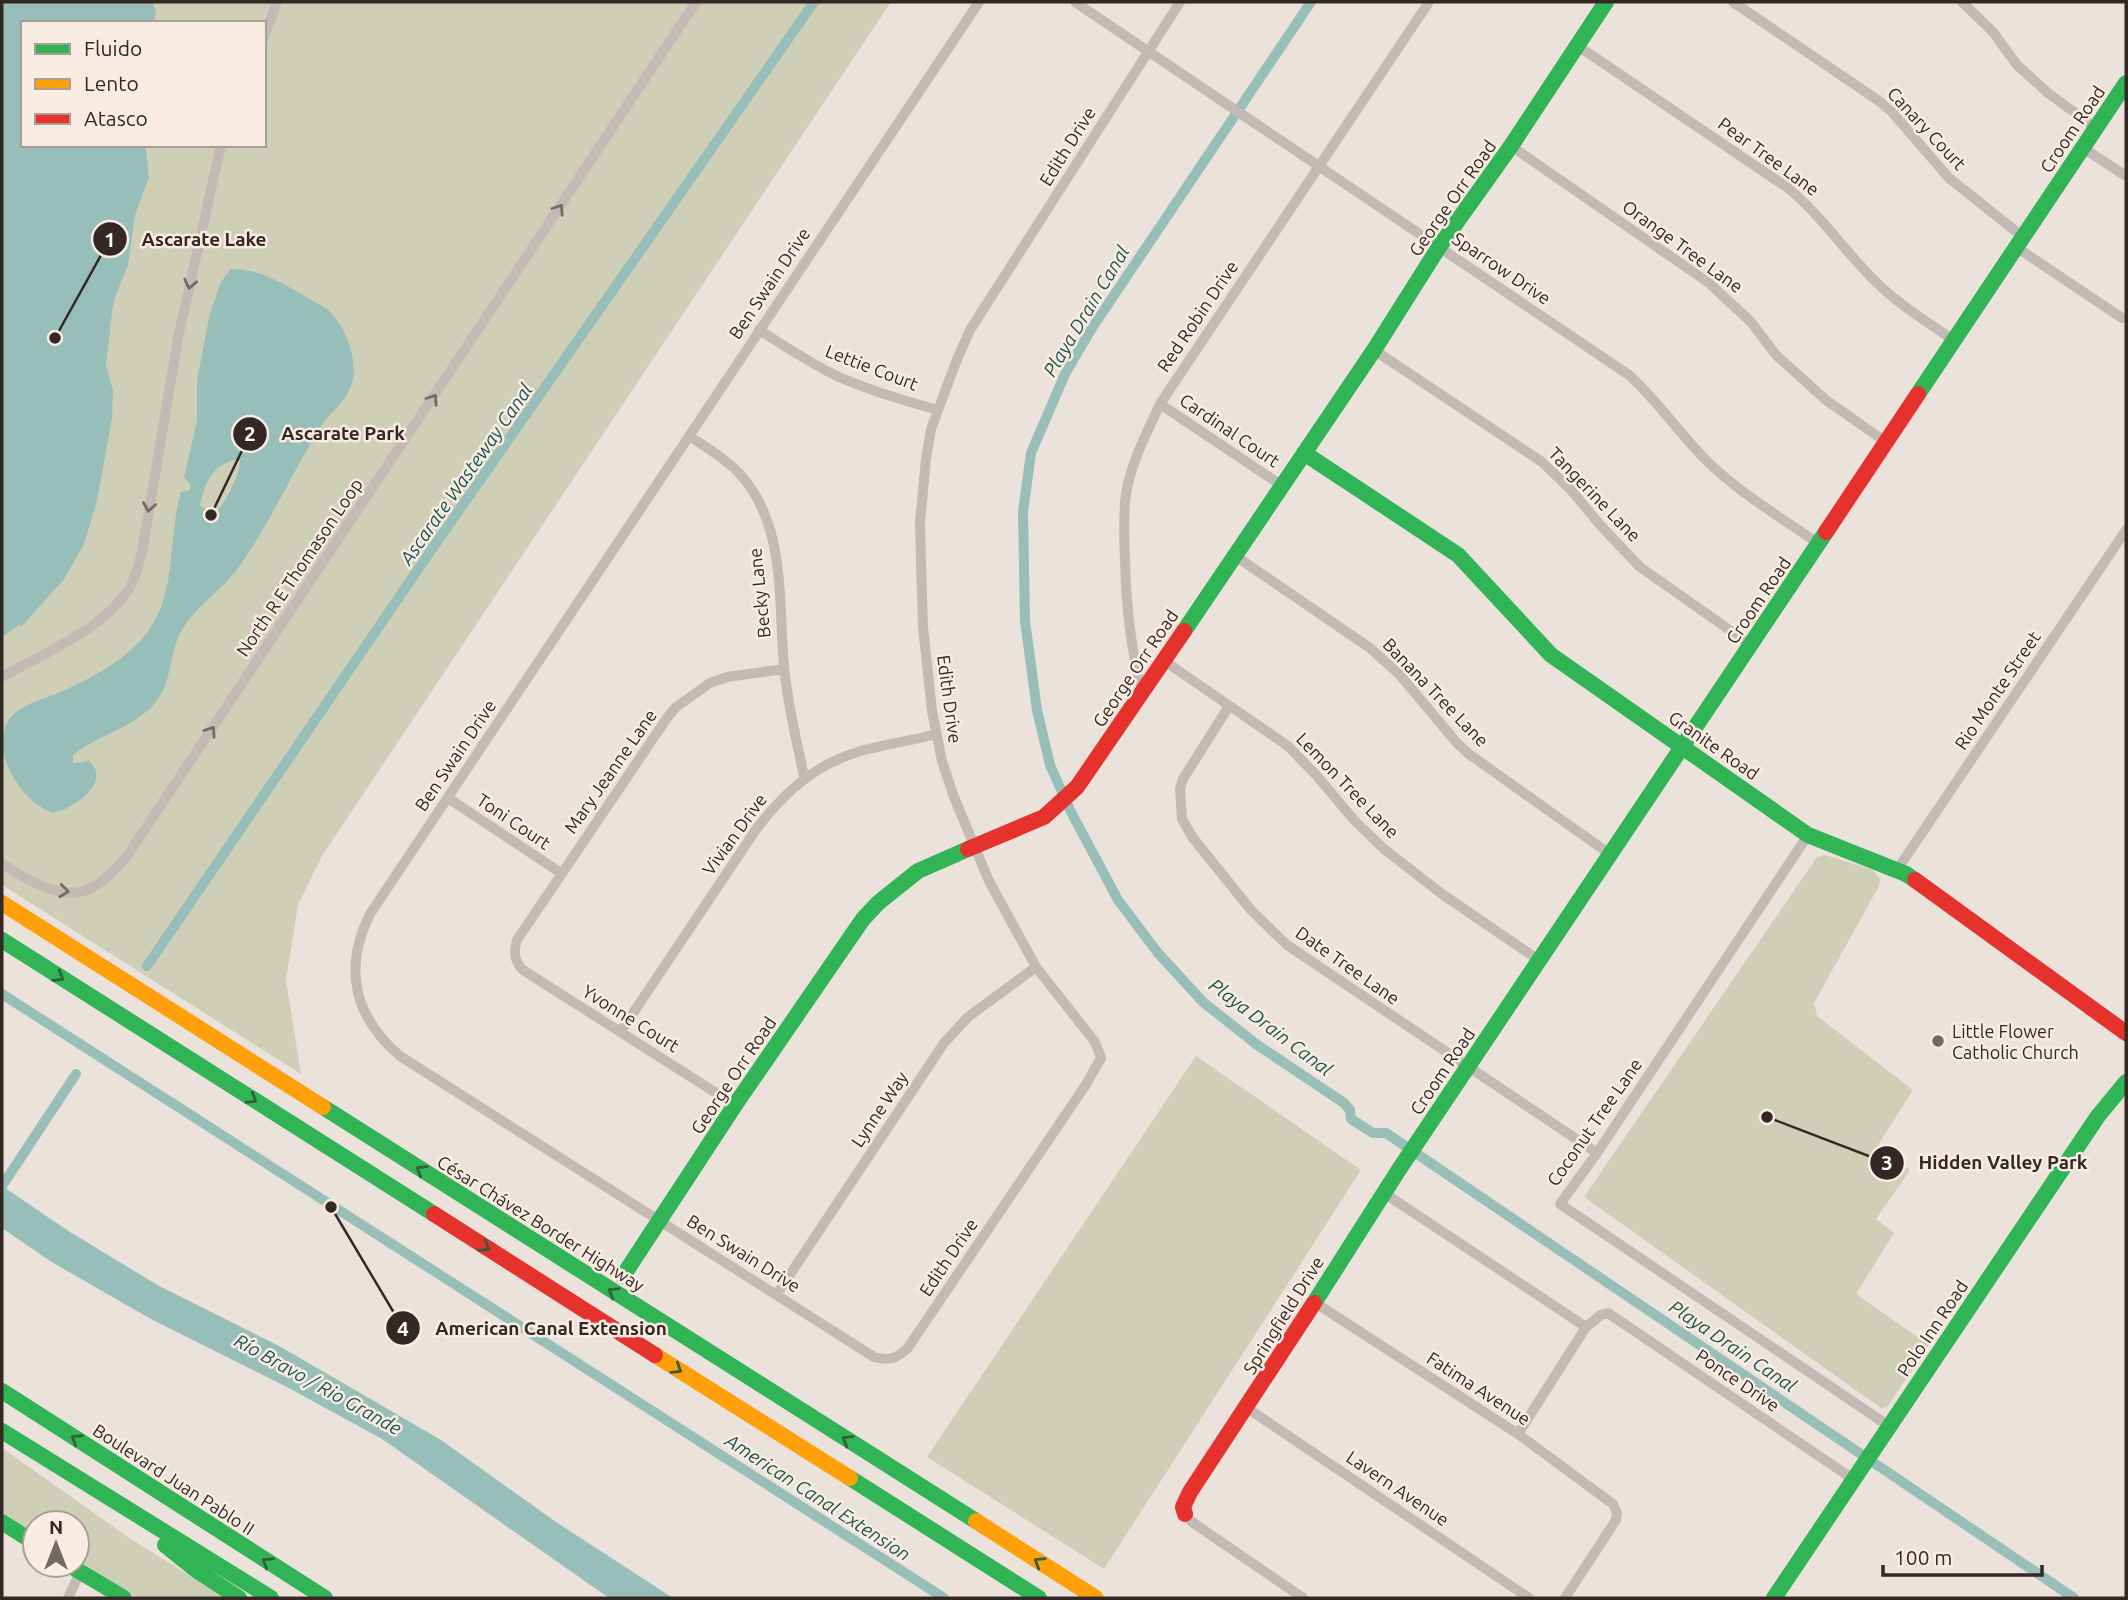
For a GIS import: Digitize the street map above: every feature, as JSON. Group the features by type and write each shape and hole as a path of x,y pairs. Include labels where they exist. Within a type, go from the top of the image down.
{"main road":[{"name":"George Orr Road","path":"623,1276 735,1105 870,911 918,871 1032,823 1057,807 1106,747 1374,350 1439,247 1511,146 1606,2"},
{"name":"Croom Road","path":"1420,1139 2126,83"},
{"name":"Granite Road","path":"1304,453 1449,548 1552,655 1808,835 1906,874 2126,1033"},
{"name":"César Chávez Border Highway","path":"2,903 1096,1598"},
{"path":"2,940 1040,1598"},
{"name":"Polo Inn Road","path":"1774,1598 2098,1116 2126,1082"},
{"name":"Springfield Drive","path":"1185,1514 1184,1503 1190,1492 1420,1139"},
{"name":"Boulevard Juan Pablo II","path":"2,1391 325,1598"},
{"path":"2,1431 271,1598"},
{"path":"116,1503 179,1557 239,1598"},
{"path":"2,1522 21,1534"},
{"path":"91,1578 124,1598"}],"street":[{"path":"266,31 276,2"},
{"name":"North R E Thomason Loop","path":"2,864 44,887 56,891 77,892 99,883 125,859 696,2"},
{"name":"Ben Swain Drive","path":"891,1360 874,1357 400,1056 384,1043 365,1014 357,989 355,963 362,929 370,914 979,2"},
{"name":"Sparrow Drive","path":"1075,2 1629,375 1647,391 1709,463 1728,480 1819,544"},
{"name":"Edith Drive","path":"891,1360 907,1349 1100,1061 1100,1051 1095,1042 1036,967 1006,915 954,797 936,734 923,627 920,522 926,459 932,429 970,330 1180,2"},
{"name":"Red Robin Drive","path":"1142,691 1130,640 1126,599 1124,521 1126,494 1132,471 1160,404 1429,2"},
{"name":"Canary Court","path":"1733,2 1879,101 1950,178 2020,242 2123,318"},
{"path":"1962,2 1993,32 2017,65 2048,93 2096,128"},
{"name":"Pear Tree Lane","path":"1578,46 1788,188 1819,216 1847,252 1879,284 1954,341"},
{"name":"Orange Tree Lane","path":"1511,146 1709,282 1751,322 1776,355 1816,391 1886,442"},
{"path":"2,677 105,615 130,587 137,571 178,338 221,147"},
{"path":"2083,148 2126,176"},
{"name":"Lettie Court","path":"759,330 840,377 877,392 938,410"},
{"name":"Tangerine Lane","path":"1374,350 1542,461 1572,490 1640,567 1751,645"},
{"name":"Cardinal Court","path":"1160,404 1281,485"},
{"name":"Becky Lane","path":"690,436 737,471 761,507 776,555 784,669 804,777"},
{"name":"Rio Monte Street","path":"1897,870 2126,530"},
{"name":"Banana Tree Lane","path":"1234,555 1370,648 1399,674 1469,754 1611,855"},
{"name":"Lemon Tree Lane","path":"1163,660 1298,755 1354,820 1384,849 1443,894 1540,961"},
{"name":"Mary Jeanne Lane","path":"515,955 517,940 677,707 710,683 727,677 784,669"},
{"name":"Date Tree Lane","path":"1229,706 1188,770 1180,789 1182,819 1193,838 1251,910 1287,946 1597,1153"},
{"name":"Vivian Drive","path":"621,1031 757,828 804,777 860,751 936,734"},
{"name":"Toni Court","path":"448,798 561,873"},
{"name":"Coconut Tree Lane","path":"1808,835 1597,1153 1561,1200 1562,1206 1889,1426"},
{"name":"Yvonne Court","path":"515,955 523,970 735,1105"},
{"name":"Lynne Way","path":"777,1294 944,1043 968,1017 1036,967"},
{"path":"1384,1193 1586,1327 1518,1434"},
{"name":"Fatima Avenue","path":"1314,1302 1518,1434 1613,1504 1617,1513 1616,1520 1565,1598"},
{"name":"Ponce Drive","path":"1586,1327 1603,1314 1612,1315 1855,1475"},
{"name":"Lavern Avenue","path":"1247,1408 1528,1598"},
{"path":"1185,1514 1192,1522 1303,1598"},
{"path":"68,1598 72,1579"}],"green space":[{"path":"2,2 891,2 322,856 298,905 286,980 301,1074 2,885"},
{"path":"1825,855 1873,870 1880,879 1879,886 1814,1003 1817,1016 1913,1090 1878,1145 1910,1170 1876,1219 1894,1233 1856,1294 1929,1345 1887,1407 1881,1408 1584,1197 1817,857"},
{"path":"1196,1056 1361,1170 1104,1569 927,1457"},
{"path":"2,1448 88,1509 21,1509 21,1524 2,1512"},
{"path":"91,1511 225,1598 138,1598 91,1569"}],"water":[{"path":"2,2 152,2 156,12 154,21 21,21 21,147 144,147 149,177 135,215 128,265 112,311 106,365 113,391 112,418 97,501 84,544 64,579 22,626 19,625 2,637"},
{"path":"231,269 256,273 281,283 327,309 340,324 349,344 354,366 351,386 345,398 319,429 239,567 194,613 182,630 160,696 136,720 73,755 73,763 89,761 95,769 96,777 88,793 80,801 53,813 32,801 13,776 4,757 4,731 9,719 19,710 82,682 121,658 143,638 159,612 165,595 181,492 190,490 191,485 184,477 197,421 197,380 210,313 221,282","holes":["233,460 240,461 231,490 217,511 213,514 200,506 204,490 214,472"]},
{"name":"Río Bravo / Rio Grande","path":"2,1186 70,1232 159,1286 281,1347 441,1440 556,1522 673,1598 609,1598 382,1439 287,1387 149,1318 50,1261 2,1228"}],"waterway":[{"name":"Ascarate Wasteway Canal","path":"147,966 423,562 814,2"},
{"name":"Playa Drain Canal","path":"1311,2 1092,328 1065,374 1031,453 1023,512 1025,621 1037,710 1050,765 1071,812 1118,900 1158,953 1203,1002 1256,1044 1344,1103 1350,1110 1351,1119 1373,1133 1386,1133 2074,1598"},
{"name":"American Canal Extension","path":"2,994 944,1598"},
{"name":"Ascarate Wasteway Canal","path":"2,1186 76,1074"}],"traffic: fast":[{"path":"1184,631 1374,350 1439,247 1511,146 1606,2"},
{"path":"1918,394 2126,83"},
{"path":"1304,453 1458,555 1551,655 1808,835 1915,880"},
{"path":"1314,1303 1398,1171 1826,532"},
{"path":"623,1276 735,1105 863,919 878,903 918,871 968,849"},
{"path":"2,940 434,1214"},
{"path":"1774,1598 2098,1116 2126,1082"},
{"path":"323,1107 976,1521"},
{"path":"2,1391 325,1598"},
{"path":"2,1431 271,1598"},
{"path":"850,1478 1039,1598"},
{"path":"2,1522 21,1534"},
{"path":"165,1545 196,1570 239,1598"},
{"path":"91,1578 124,1598"}],"traffic: slow":[{"path":"2,903 323,1107"},
{"path":"655,1355 850,1478"},
{"path":"976,1521 1096,1598"}],"traffic: jam":[{"path":"1826,532 1918,394"},
{"path":"968,849 1044,817 1077,787 1184,631"},
{"path":"1915,880 2126,1033"},
{"path":"434,1214 655,1355"},
{"path":"1185,1514 1183,1507 1190,1492 1314,1303"}],"place":[{"name":"Ascarate Lake","path":"55,338"},
{"name":"Ascarate Park","path":"211,515"},
{"name":"Little Flower Catholic Church","path":"1938,1041"},
{"name":"Hidden Valley Park","path":"1767,1117"},
{"name":"American Canal Extension","path":"331,1207"}]}
